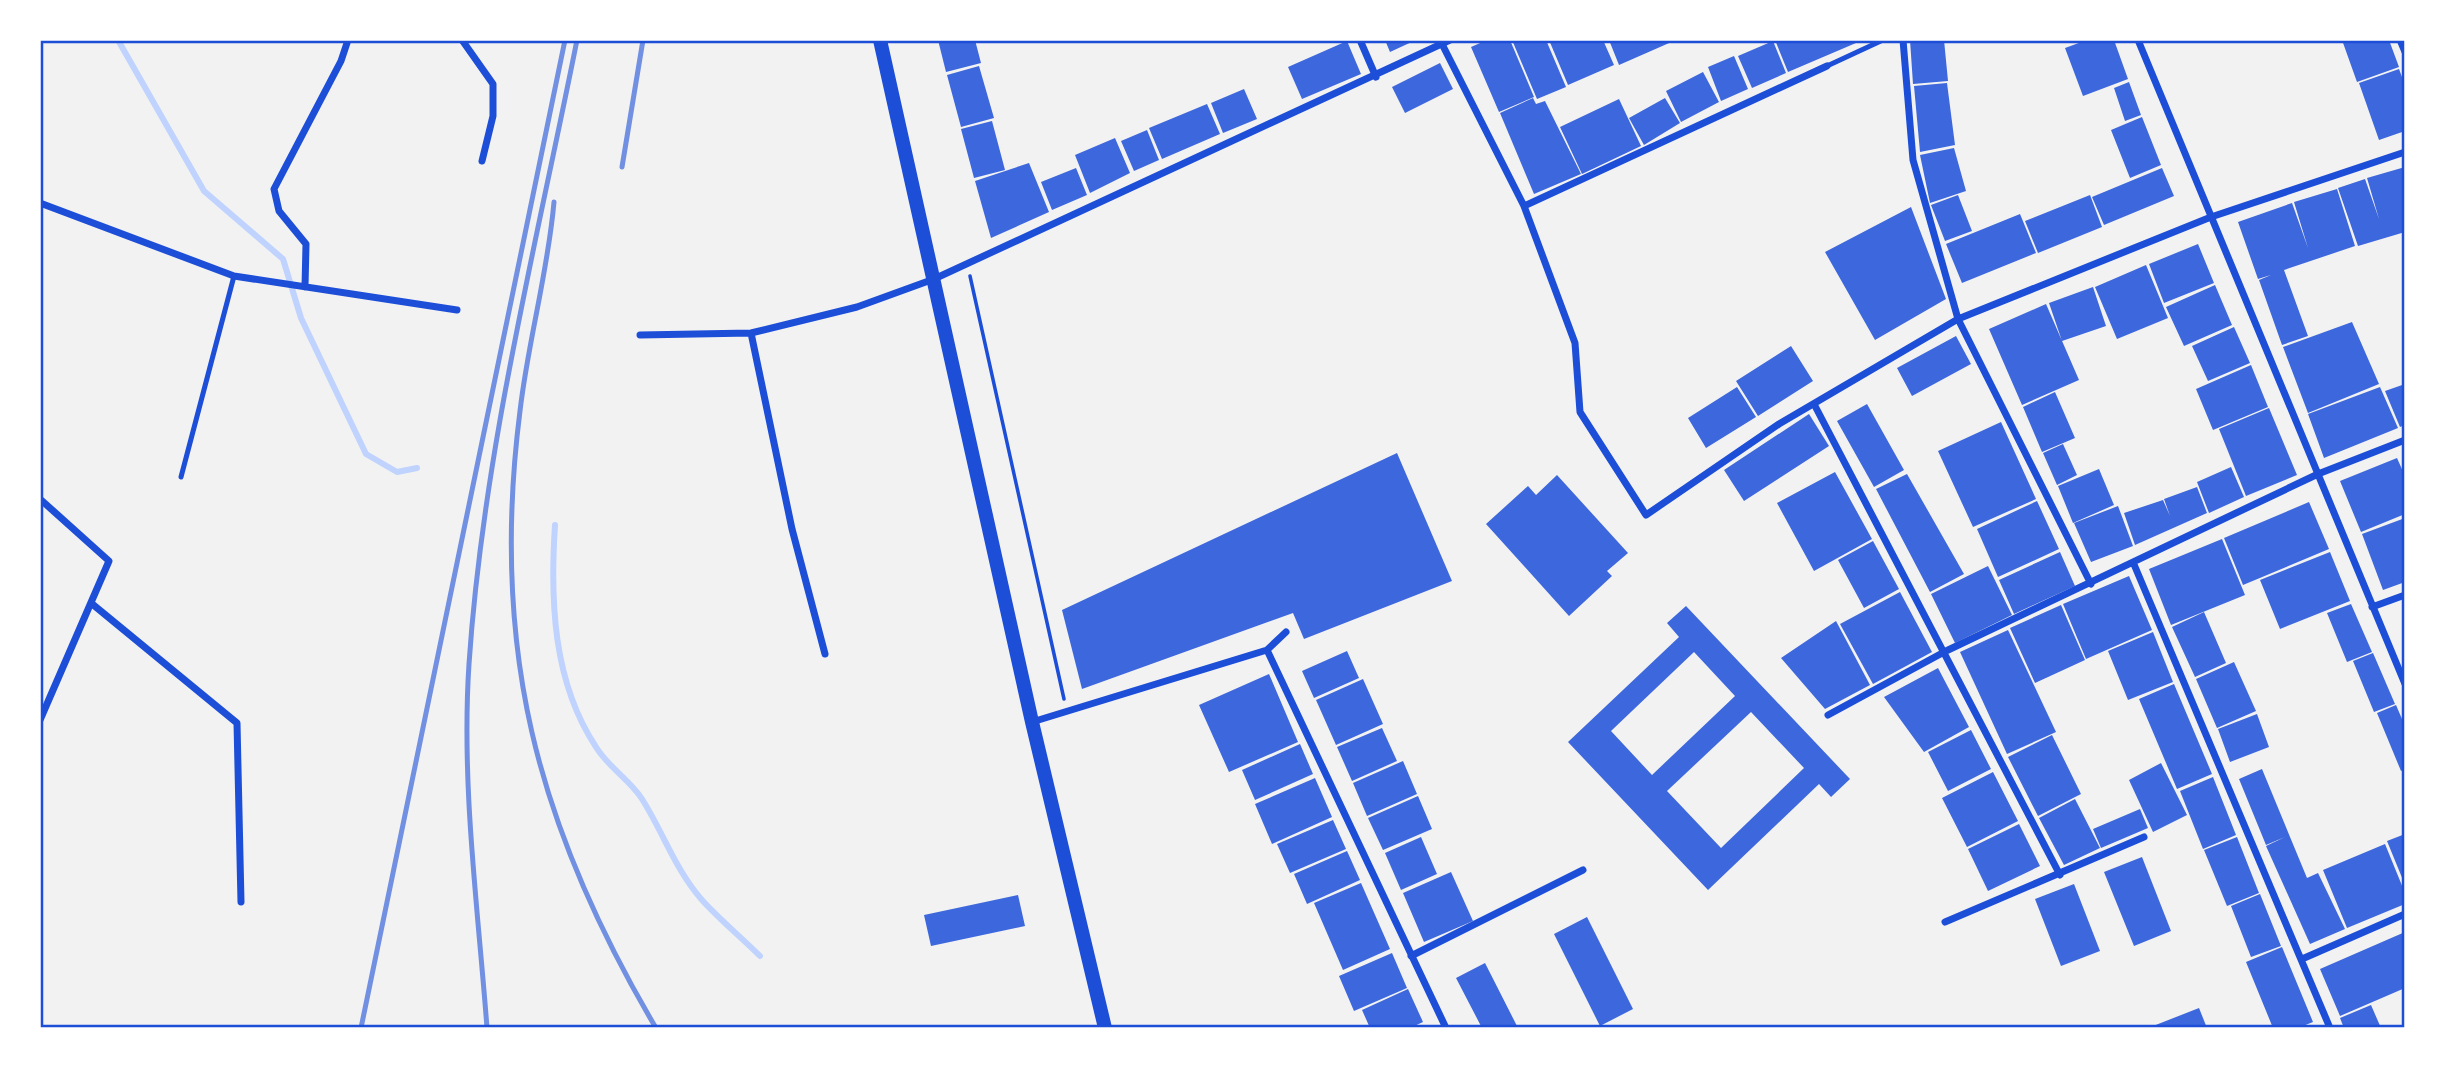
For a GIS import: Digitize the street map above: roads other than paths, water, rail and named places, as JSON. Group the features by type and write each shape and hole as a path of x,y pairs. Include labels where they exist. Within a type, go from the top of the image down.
{"main road":[{"path":"880,40 1032,722 1105,1028"}],"street":[{"path":"302,287 306,244 279,211 274,190 341,61 348,40"},
{"path":"462,40 493,84 493,116 482,161"},
{"path":"1360,40 1376,77"},
{"path":"1903,40 1913,160 1958,319 2091,584"},
{"path":"2138,40 2405,684"},
{"path":"2400,40 2405,52"},
{"path":"640,335 751,332 857,307 934,279 1376,77 1446,42 1524,206 1575,343 1580,412 1646,515 1779,424 1958,319 2211,216 2405,152"},
{"path":"1524,206 1827,66"},
{"path":"40,203 234,276 457,310"},
{"path":"751,332 792,529 825,654"},
{"path":"1814,404 1946,651 2060,875"},
{"path":"1828,715 1946,651 2318,474 2405,440"},
{"path":"40,499 109,561 40,720"},
{"path":"2133,562 2330,1028"},
{"path":"2372,607 2405,595"},
{"path":"91,603 237,723 241,902"},
{"path":"1032,722 1267,650 1286,632"},
{"path":"1267,650 1446,1028"},
{"path":"1945,922 2060,875 2144,836"},
{"path":"1411,956 1584,870"},
{"path":"2302,959 2405,914"}],"lane":[{"path":"1827,66 1883,40"},
{"path":"181,477 234,276"}],"waterway":[{"path":"118,40 204,191 283,259 301,318 366,454 397,472 417,468"},
{"path":"555,525 554,612 563,668 582,722 601,754 642,799 693,889 716,915 760,956"}],"railway":[{"path":"361,1028 565,40"},
{"path":"487,1028 467,755 469,664 476,585 486,507 513,351 577,40"},
{"path":"622,167 643,40"},
{"path":"554,202 520,411 512,497 512,578 518,656 532,732 552,806 580,879 614,953 656,1028"}]}
